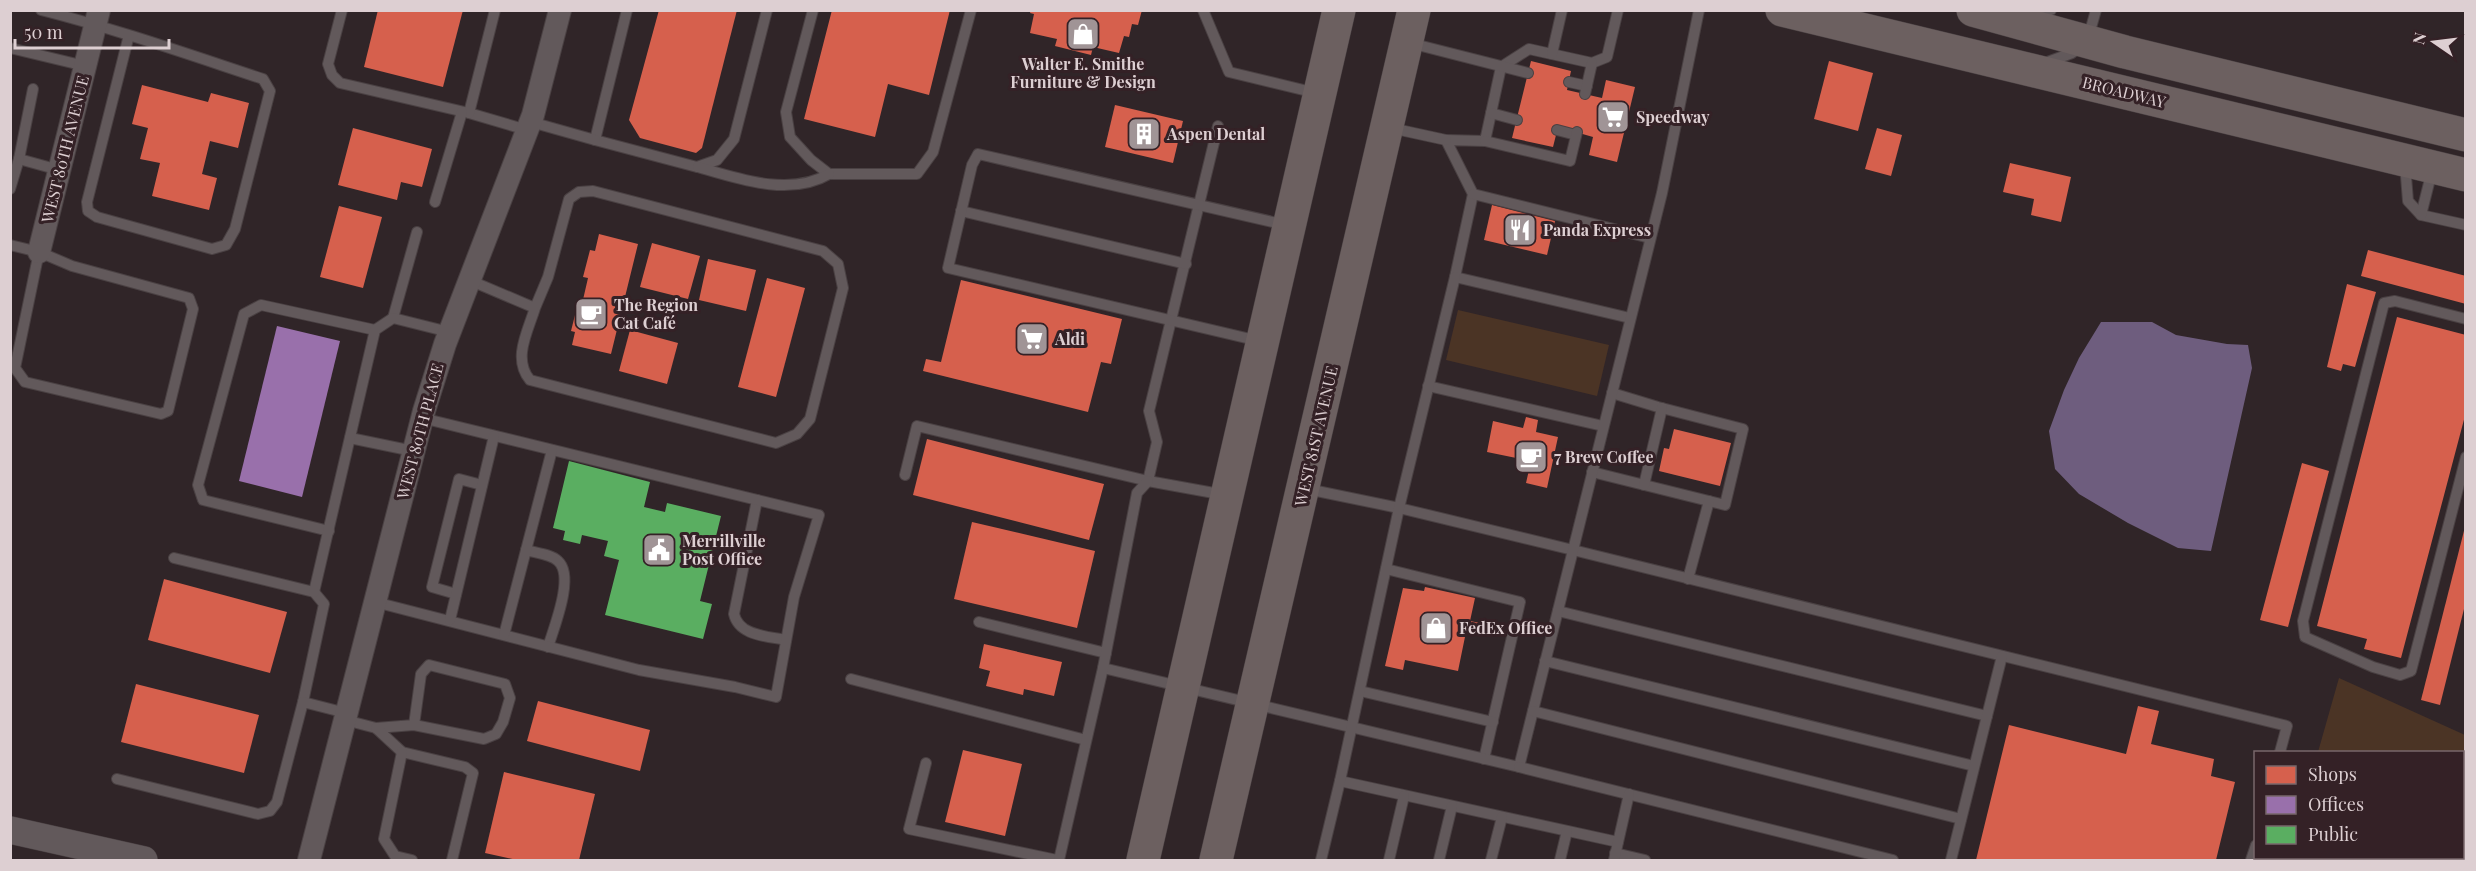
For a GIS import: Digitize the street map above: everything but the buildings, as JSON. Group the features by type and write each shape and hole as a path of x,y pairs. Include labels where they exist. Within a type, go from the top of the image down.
{"main road":[{"path":"1143,861 1339,10"},
{"name":"WEST 81ST AVENUE","path":"1216,861 1414,10"},
{"name":"BROADWAY","path":"1782,10 2466,175"},
{"path":"1973,10 2088,42 2466,135"}],"street":[{"name":"WEST 80TH PLACE","path":"309,861 422,418 449,332 529,126 560,10"},
{"name":"WEST 80TH AVENUE","path":"39,252 98,17"},
{"path":"10,830 144,861"}],"lane":[{"path":"342,10 328,64 332,75 340,83 465,113 595,140 770,184 814,182 829,174 917,174 933,152 971,10"},
{"path":"435,202 465,113 495,10"},
{"path":"595,140 627,10"},
{"path":"698,167 717,160 734,139 767,10"},
{"path":"813,10 786,112 790,137 811,160 829,174"},
{"path":"1203,10 1229,72 1320,94"},
{"path":"1552,54 1562,10"},
{"path":"1485,141 1501,67 1529,49 1592,63 1607,57 1618,10"},
{"path":"1519,767 1662,193 1699,10"},
{"path":"2019,23 2051,10"},
{"path":"2025,68 2055,61 2088,42 2096,10"},
{"path":"47,11 98,17 129,35 267,82 270,91 235,229 226,246 212,249 97,217 88,211 87,202 129,35"},
{"path":"1407,43 1528,73"},
{"path":"10,48 85,66"},
{"path":"1569,82 1586,90 1592,63"},
{"path":"10,189 19,159 33,88"},
{"path":"1491,114 1517,120"},
{"path":"926,763 909,829 1058,861 1103,668 1137,493 1148,481 1157,442 1149,411 1218,126"},
{"path":"1388,128 1446,140 1485,141 1570,161 1576,134 1557,130"},
{"path":"1321,861 1399,508 1473,194 1446,140"},
{"path":"1263,342 1173,319 948,268 972,165 978,154 1289,226"},
{"path":"19,159 59,170"},
{"path":"2419,164 2408,201 2421,214 2466,225"},
{"path":"2419,164 2421,214"},
{"path":"593,191 823,251 838,264 843,288 810,419 797,434 776,443 530,380 522,371 521,350 535,308 548,277 570,199 579,192 593,191"},
{"path":"1473,194 1650,238"},
{"path":"962,211 1186,264"},
{"path":"315,592 375,330 393,318 417,232"},
{"path":"10,245 39,252 72,266 189,298 193,309 168,411 161,414 25,382 15,368 39,252"},
{"path":"1455,277 1630,318"},
{"path":"469,280 535,308"},
{"path":"2466,319 2395,301 2384,303 2303,621 2305,637 2373,667 2400,675 2411,671 2466,457"},
{"path":"328,531 203,500 198,485 244,314 261,305 375,330"},
{"path":"393,318 449,332"},
{"path":"1428,386 1603,426"},
{"path":"1592,472 1725,505 1743,429 1612,393"},
{"path":"1644,485 1662,408"},
{"path":"375,602 639,670 735,687 776,697 794,597 819,515 422,418"},
{"path":"905,475 917,426 1148,481 1228,495"},
{"path":"450,620 494,436"},
{"path":"350,438 413,451"},
{"path":"504,635 552,450"},
{"path":"456,594 432,587 459,479 482,485"},
{"path":"1304,489 1399,508 2287,726 2281,751"},
{"path":"757,500 734,614 741,628 786,640"},
{"path":"1689,579 1710,501"},
{"path":"526,550 556,559 565,569 565,589 548,647"},
{"path":"117,779 258,814 270,811 277,802 303,702 324,604 315,592 174,558"},
{"path":"1386,569 1520,602 1484,759"},
{"path":"1558,611 1987,716"},
{"path":"978,622 1106,653"},
{"path":"1951,861 2002,656"},
{"path":"1545,661 1974,766"},
{"path":"376,728 414,724 484,739 496,734 503,722 510,698 505,684 429,665 421,674 414,724"},
{"path":"1103,668 1519,767 1893,861"},
{"path":"851,679 1086,740"},
{"path":"1360,691 1493,722"},
{"path":"303,702 376,728 402,752 465,767 473,773 452,861"},
{"path":"1533,711 1961,819"},
{"path":"402,752 384,839 395,856 412,861"},
{"path":"1340,782 1567,831 1616,852 1645,861"},
{"path":"1616,852 1629,794"},
{"path":"1389,861 1404,796"},
{"path":"1439,861 1452,806"},
{"path":"1491,861 1502,817"},
{"path":"1560,861 1567,831"}],"shaded area":[{"path":"1458,310 1609,345 1597,396 1446,360"},
{"path":"2101,322 2152,322 2176,335 2227,344 2248,345 2252,368 2211,551 2178,548 2128,523 2079,494 2055,469 2049,431 2079,358"},
{"path":"2339,678 2465,735 2465,860 2287,860 2464,859 2464,751 2318,751"}],"place":[{"name":"Walter E. Smithe Furniture & Design","path":"1083,34"},
{"name":"Speedway","path":"1613,117"},
{"name":"Aspen Dental","path":"1144,134"},
{"name":"Panda Express","path":"1520,230"},
{"name":"The Region Cat Café","path":"591,314"},
{"name":"Aldi","path":"1032,339"},
{"name":"7 Brew Coffee","path":"1531,457"},
{"name":"Merrillville Post Office","path":"659,550"},
{"name":"FedEx Office","path":"1436,628"}]}
